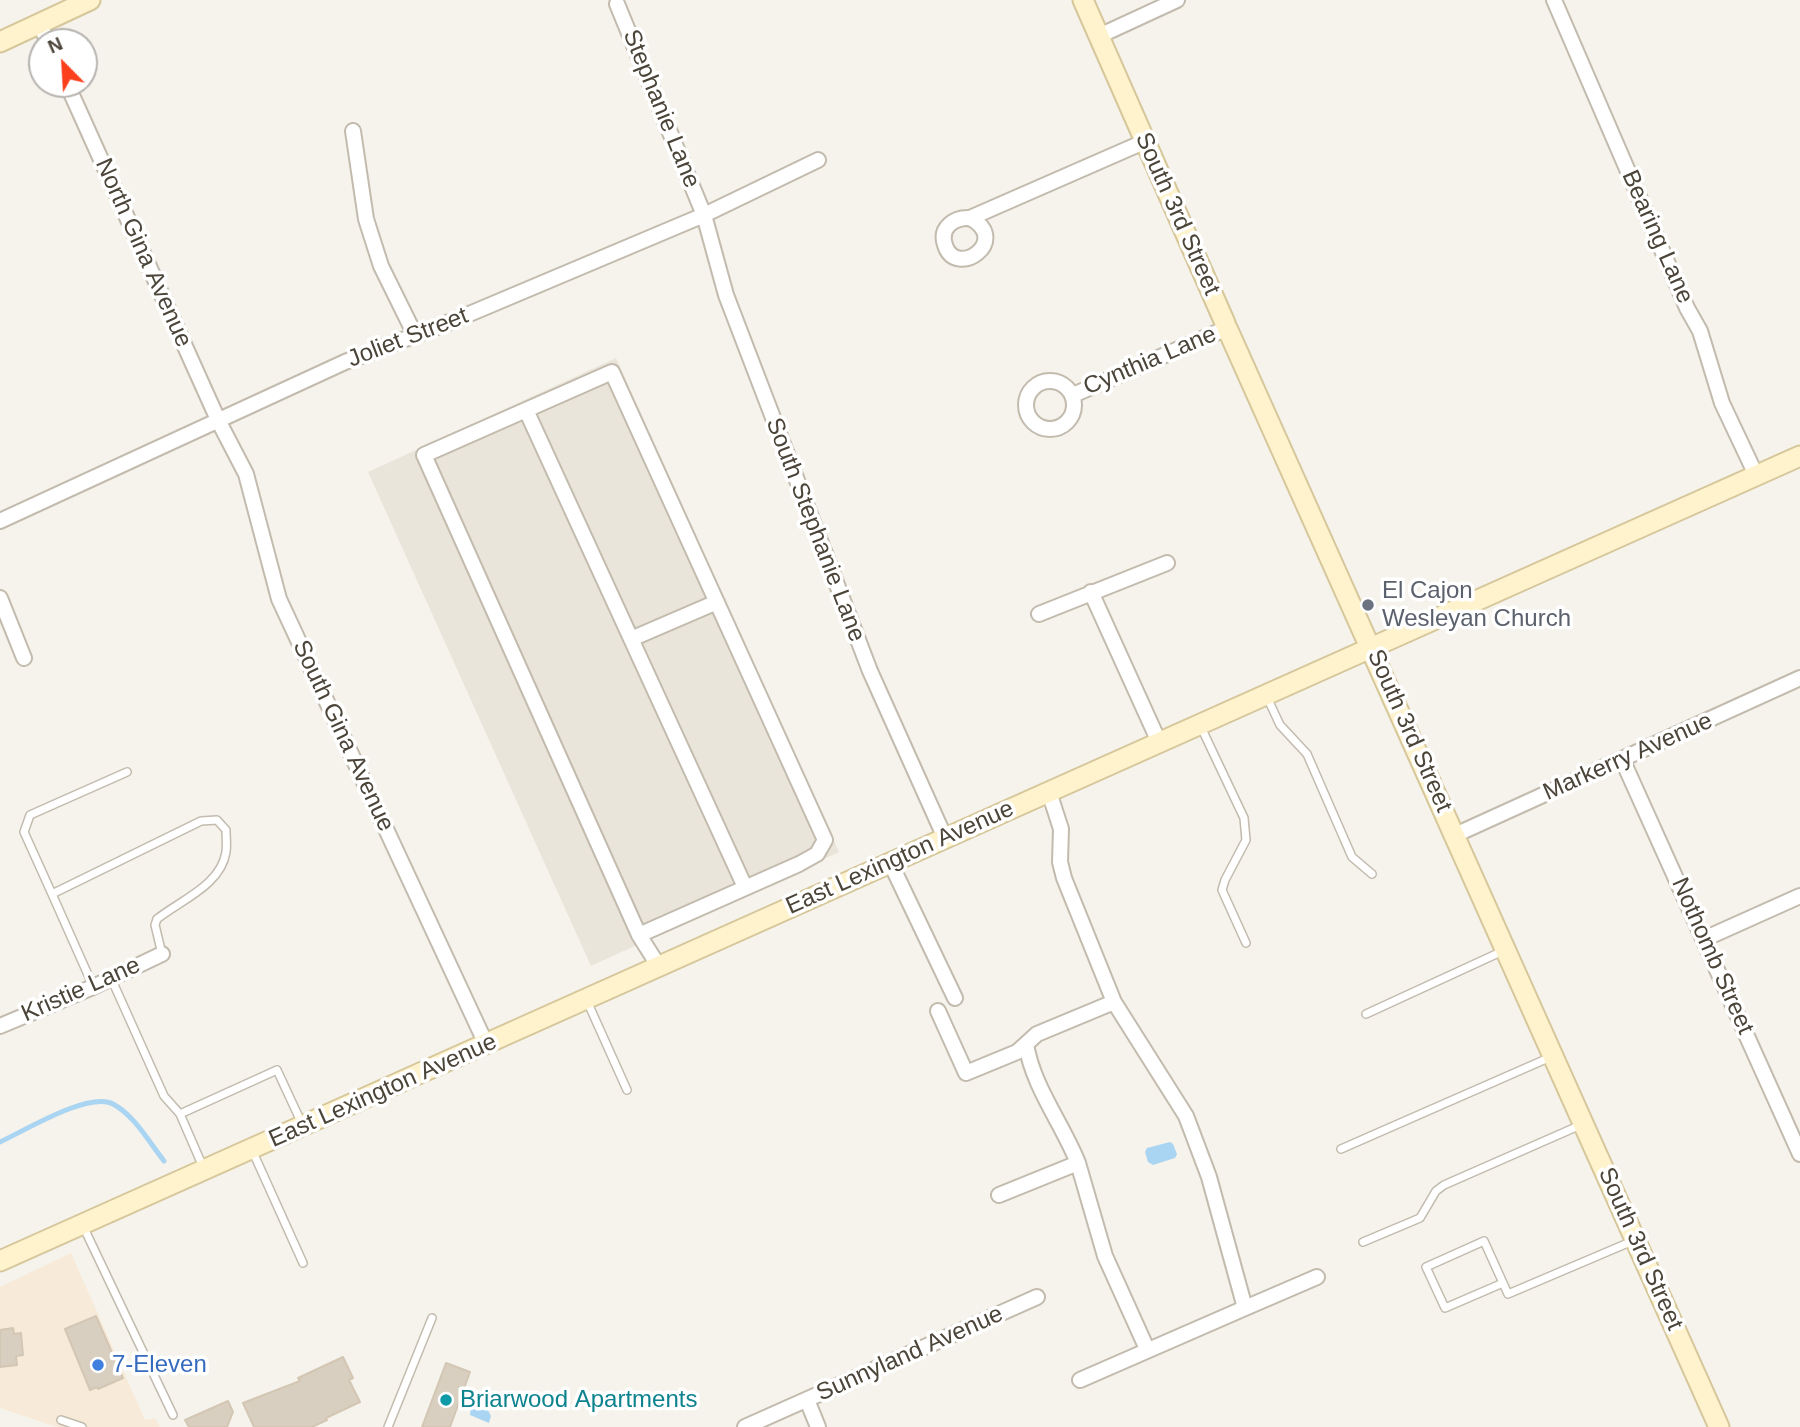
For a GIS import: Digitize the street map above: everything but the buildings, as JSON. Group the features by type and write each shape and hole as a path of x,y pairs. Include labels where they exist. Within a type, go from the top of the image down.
{"street":[{"path":"0,42 90,0"},
{"name":"South 3rd Street","path":"1083,0 1719,1427"},
{"path":"1099,36 1177,0"},
{"name":"Bearing Lane","path":"1554,0 1687,308 1700,331 1722,403 1756,475"},
{"name":"Stephanie Lane","path":"617,4 704,215"},
{"path":"39,23 41,28"},
{"name":"North Gina Avenue","path":"73,98 219,422"},
{"path":"353,131 366,219 381,266 415,335"},
{"path":"970,218 1146,141"},
{"name":"Joliet Street","path":"0,521 345,362 455,320 704,215 818,160"},
{"name":"South Stephanie Lane","path":"704,215 726,296 866,662 945,838"},
{"name":"Cynthia Lane","path":"1073,395 1226,325"},
{"path":"639,934 817,854 825,840 612,372 424,455 639,934 658,965"},
{"path":"526,410 745,887"},
{"name":"South Gina Avenue","path":"219,422 246,474 279,599 486,1044"},
{"name":"East Lexington Avenue","path":"0,1261 1800,456"},
{"path":"1039,614 1167,563"},
{"path":"1091,592 1158,742"},
{"path":"0,598 24,658"},
{"path":"631,639 717,602"},
{"name":"Markerry Avenue","path":"1455,835 1800,678"},
{"name":"Nothomb Street","path":"1622,759 1800,1154"},
{"path":"1049,792 1061,828 1060,862 1064,878 1115,1002 1185,1116 1209,1177 1245,1308"},
{"path":"890,862 955,998"},
{"path":"1704,939 1800,896"},
{"name":"Kristie Lane","path":"0,1026 93,987 162,954"},
{"path":"938,1011 966,1073 1017,1052 1037,1034 1115,1002"},
{"path":"1026,1044 1030,1065 1078,1163 1105,1256 1147,1349"},
{"path":"999,1195 1078,1163"},
{"path":"1080,1380 1317,1277"},
{"name":"Sunnyland Avenue","path":"745,1427 1037,1297"},
{"path":"807,1400 818,1427"}],"lane":[{"path":"1266,695 1280,725 1307,754 1352,857 1372,874"},
{"path":"1199,725 1244,818 1246,840 1222,890 1246,943"},
{"path":"93,987 24,832 30,815 127,772"},
{"path":"52,894 201,821 217,820 226,830 226,853 216,874 200,889 157,919 155,925 162,954"},
{"path":"1366,1014 1506,949"},
{"path":"111,978 164,1096 180,1114 205,1171"},
{"path":"586,998 627,1090"},
{"path":"1341,1149 1553,1056"},
{"path":"180,1114 277,1070 303,1126"},
{"path":"1363,1242 1420,1218 1436,1191 1444,1185 1584,1124"},
{"path":"252,1149 303,1263"},
{"path":"83,1226 173,1415"},
{"path":"1503,1283 1445,1308 1426,1267 1484,1241 1508,1294 1635,1240"},
{"path":"388,1427 432,1318"},
{"path":"61,1420 82,1427"}],"shaded area":[{"path":"616,358 839,852 591,966 368,472"},
{"path":"71,1253 145,1420 155,1418 160,1427 57,1427 0,1408 0,1287"}],"water":[{"path":"1170,1142 1177,1154 1175,1158 1153,1165 1148,1162 1145,1152 1147,1148"},
{"path":"478,1395 491,1416 489,1423 470,1415 472,1398"}],"waterway":[{"path":"0,1142 73,1107 102,1101 113,1104 128,1115 164,1161"}],"place":[{"name":"El Cajon Wesleyan Church","path":"1368,605"},
{"name":"7-Eleven","path":"98,1365"},
{"name":"Briarwood Apartments","path":"446,1400"}]}
